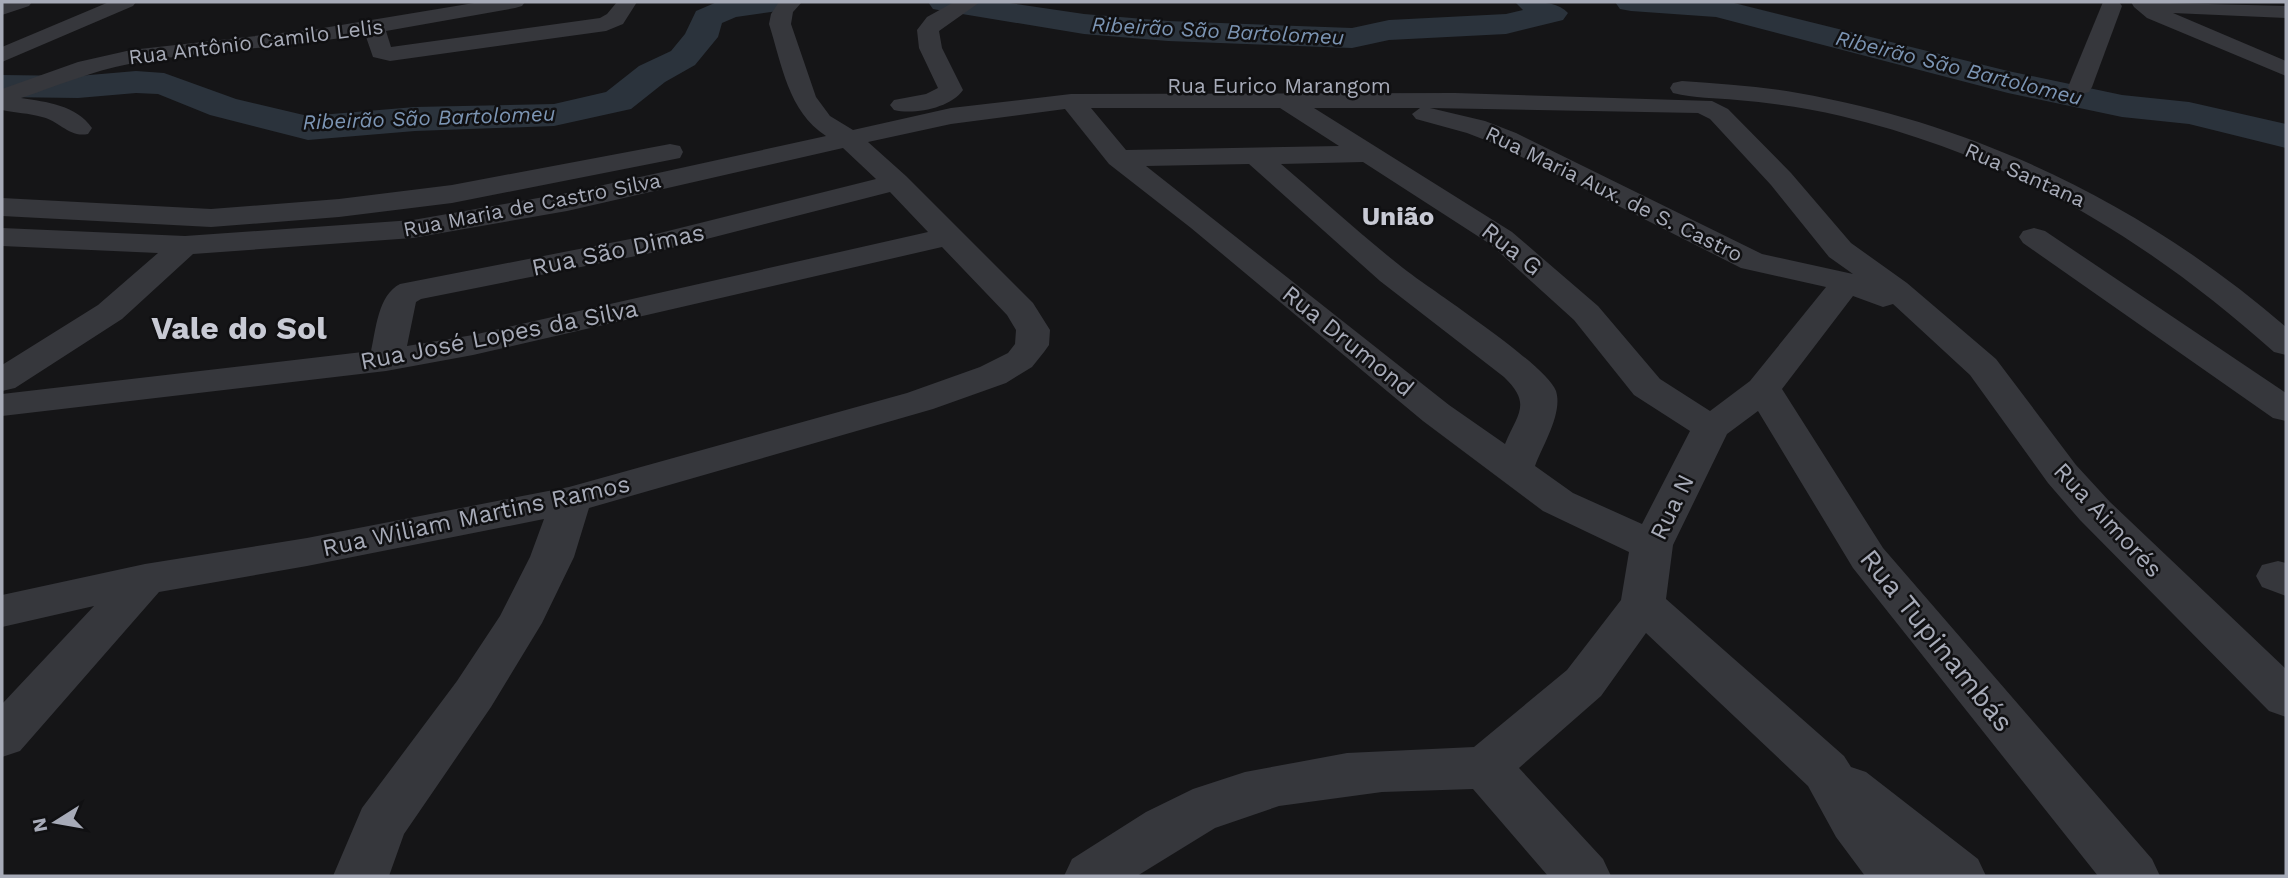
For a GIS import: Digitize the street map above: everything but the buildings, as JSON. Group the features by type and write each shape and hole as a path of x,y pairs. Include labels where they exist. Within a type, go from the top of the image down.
{"street":[{"path":"2,9 22,2"},
{"path":"2,55 124,3 145,2"},
{"name":"Rua Antônio Camilo Lelis","path":"5,98 86,67 156,53 283,40 515,2"},
{"path":"374,27 381,52 390,54 606,24 615,19 627,2"},
{"path":"836,131 946,95 951,90 930,52 927,34 937,19 970,2"},
{"path":"2126,5 2286,12"},
{"path":"2126,5 2286,69"},
{"path":"2080,87 2126,5"},
{"path":"786,11 804,98 836,131 896,181 948,236"},
{"path":"2,64 86,67"},
{"name":"Rua Eurico Marangom","path":"836,131 1016,97 1107,87 1436,85 1670,88 1725,92"},
{"path":"1618,102 1725,92"},
{"name":"Rua Santana","path":"1725,92 1798,100 1858,114 1936,135 2027,172 2141,232 2205,279 2286,345"},
{"path":"5,98 72,118 79,128"},
{"name":"Rua Eurico Marangom","path":"836,131 1071,101 1691,104 1712,109 1719,114 1781,179 1840,250 1896,290 1943,331"},
{"name":"Rua Drumond","path":"1071,101 1119,158 1202,222 1436,413 1558,502 1652,545"},
{"name":"Rua G","path":"1286,101 1470,216 1535,266 1603,331 1647,387 1711,428"},
{"name":"Rua Maria Aux. de S. Castro","path":"1357,101 1476,127 1550,159 1752,261 1847,282 1875,293 1943,331"},
{"name":"Rua Maria de Castro Silva","path":"2,208 211,218 339,208 534,180 836,131"},
{"name":"Rua Maria de Castro Silva","path":"4,238 185,245 341,236 483,218 836,131"},
{"path":"1119,158 1370,154"},
{"path":"1257,157 1391,274 1517,369 1536,389 1540,405 1513,471"},
{"name":"Rua São Dimas","path":"386,360 400,302 404,295 412,290 572,261 710,231 896,181"},
{"name":"Rua Wiliam Martins Ramos","path":"2,611 145,579 307,552 571,499 920,401 993,375 1020,360 1032,345 1033,330 1021,310 948,236"},
{"name":"Rua José Lopes da Silva","path":"2,405 386,360 524,335 948,236"},
{"path":"2034,237 2286,410"},
{"path":"2,380 110,312 185,245"},
{"name":"Rua N","path":"1486,768 1518,737 1584,683 1643,604 1652,545 1711,428 1763,389 1847,282"},
{"name":"Rua Aimorés","path":"1943,331 1983,367 2062,474 2095,511 2286,698"},
{"name":"Rua Tupinambás","path":"1763,389 1868,558 2132,876"},
{"path":"361,876 381,824 474,694 519,623 552,556 571,499"},
{"path":"2,737 145,579"},
{"path":"1643,604 1826,771 1958,876"},
{"path":"1092,876 1157,833 1211,806 1276,785 1339,774 1399,768 1486,768 1583,876"},
{"path":"1826,771 1855,821 1897,876"}],"waterway":[{"name":"Ribeirão São Bartolomeu","path":"2,86 78,87 136,82 164,84 223,107 308,128 415,119 554,115 618,101 652,74 683,58 701,37 707,18 729,8 781,2"},
{"name":"Ribeirão São Bartolomeu","path":"944,2 1084,24 1168,31 1352,38 1389,30 1506,24 1552,13 1531,2"},
{"name":"Ribeirão São Bartolomeu","path":"1631,2 1717,8 2008,82 2122,106 2189,113 2286,136"}],"district":[{"name":"União","path":"1398,216"},
{"name":"Vale do Sol","path":"239,328"}]}
